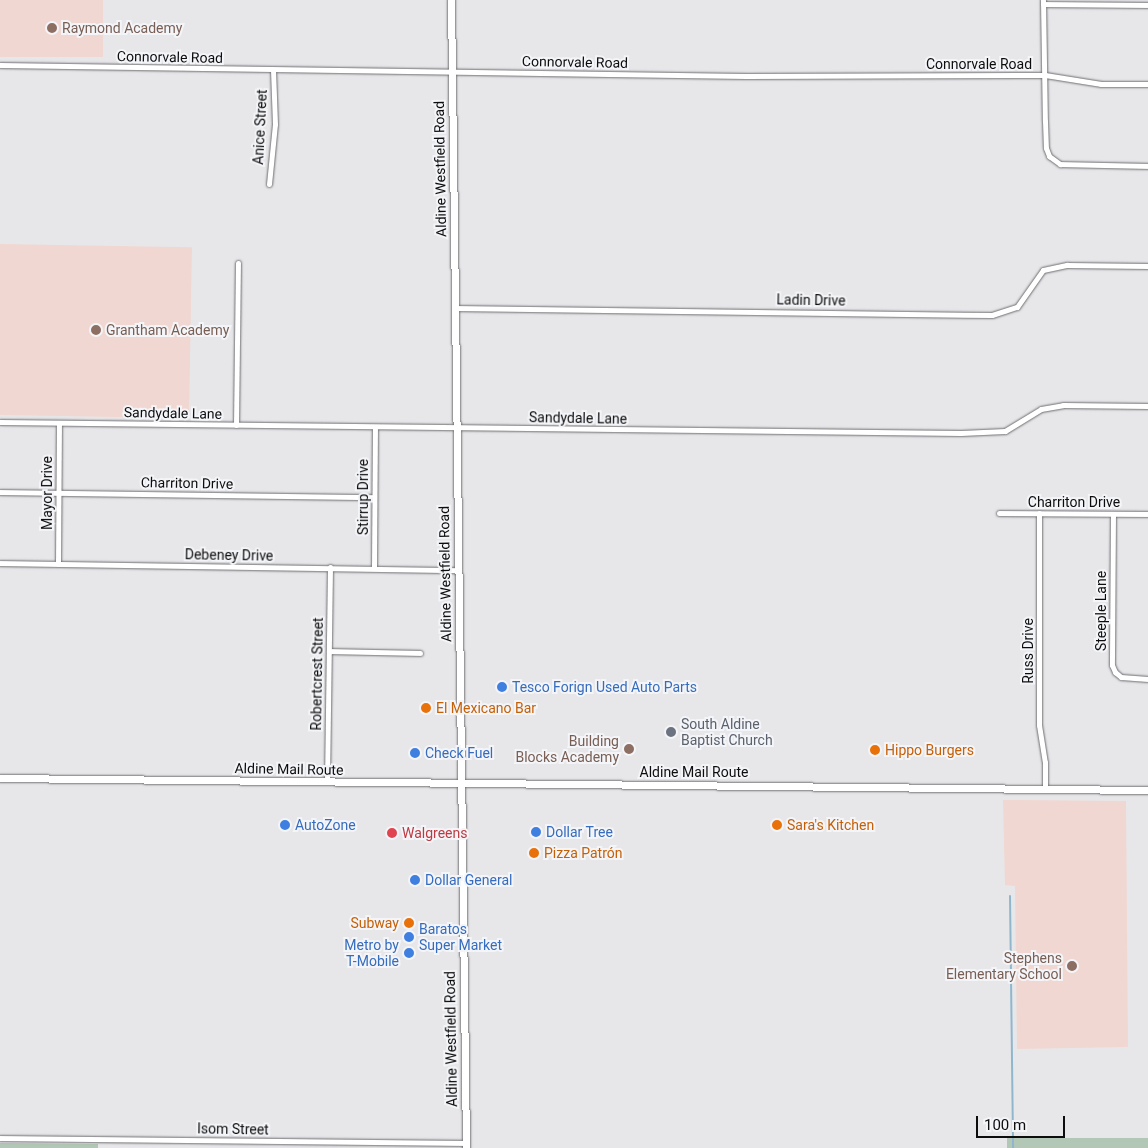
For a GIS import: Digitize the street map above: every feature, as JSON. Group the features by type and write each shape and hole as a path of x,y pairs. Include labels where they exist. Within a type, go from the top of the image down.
{"main road":[{"name":"Aldine Westfield Road","path":"451,0 466,1146"},
{"name":"Aldine Mail Route","path":"0,778 1148,790"}],"street":[{"path":"1148,5 1043,2 1046,141 1050,156 1060,164 1148,166"},
{"name":"Connorvale Road","path":"0,65 746,76 1045,75 1101,84 1148,84"},
{"name":"Anice Street","path":"269,184 275,124 273,70"},
{"path":"236,425 238,263"},
{"name":"Ladin Drive","path":"454,308 992,315 1017,307 1044,270 1067,265 1148,266"},
{"name":"Sandydale Lane","path":"0,422 961,434 1005,431 1041,409 1063,405 1148,406"},
{"name":"Mayor Drive","path":"58,564 59,423"},
{"name":"Stirrup Drive","path":"374,567 375,426"},
{"name":"Charriton Drive","path":"0,492 374,497"},
{"name":"Charriton Drive","path":"1000,513 1148,514"},
{"name":"Russ Drive","path":"1039,514 1039,725 1045,762 1045,789"},
{"name":"Steeple Lane","path":"1113,514 1112,665 1115,672 1121,677 1148,680"},
{"name":"Debeney Drive","path":"0,563 374,567 458,570"},
{"name":"Robertcrest Street","path":"328,782 330,567"},
{"path":"329,651 420,653"},
{"name":"Isom Street","path":"0,1138 466,1146"}],"shaded area":[{"name":"Raymond Academy","path":"0,0 103,0 103,57 0,57"},
{"name":"Grantham Academy","path":"0,244 192,247 189,418 0,415"},
{"name":"Stephens Elementary School","path":"1003,800 1126,801 1128,1047 1017,1049 1015,886 1005,885"}],"green space":[{"path":"1007,1138 1148,1138 1148,1148 1007,1148"},
{"path":"0,1143 98,1144 98,1148 0,1148"}],"waterway":[{"path":"1010,896 1013,1148"}],"place":[{"name":"Raymond Academy","path":"52,28"},
{"name":"Grantham Academy","path":"96,330"},
{"name":"Tesco Forign Used Auto Parts","path":"502,687"},
{"name":"El Mexicano Bar","path":"426,708"},
{"name":"South Aldine Baptist Church","path":"671,732"},
{"name":"Building Blocks Academy","path":"629,749"},
{"name":"Hippo Burgers","path":"875,750"},
{"name":"Check Fuel","path":"415,753"},
{"name":"AutoZone","path":"285,825"},
{"name":"Sara's Kitchen","path":"777,825"},
{"name":"Dollar Tree","path":"536,832"},
{"name":"Walgreens","path":"392,833"},
{"name":"Pizza Patrón","path":"534,853"},
{"name":"Dollar General","path":"415,880"},
{"name":"Subway","path":"409,923"},
{"name":"Baratos Super Market","path":"409,937"},
{"name":"Metro by T-Mobile","path":"409,953"},
{"name":"Stephens Elementary School","path":"1072,966"}]}
